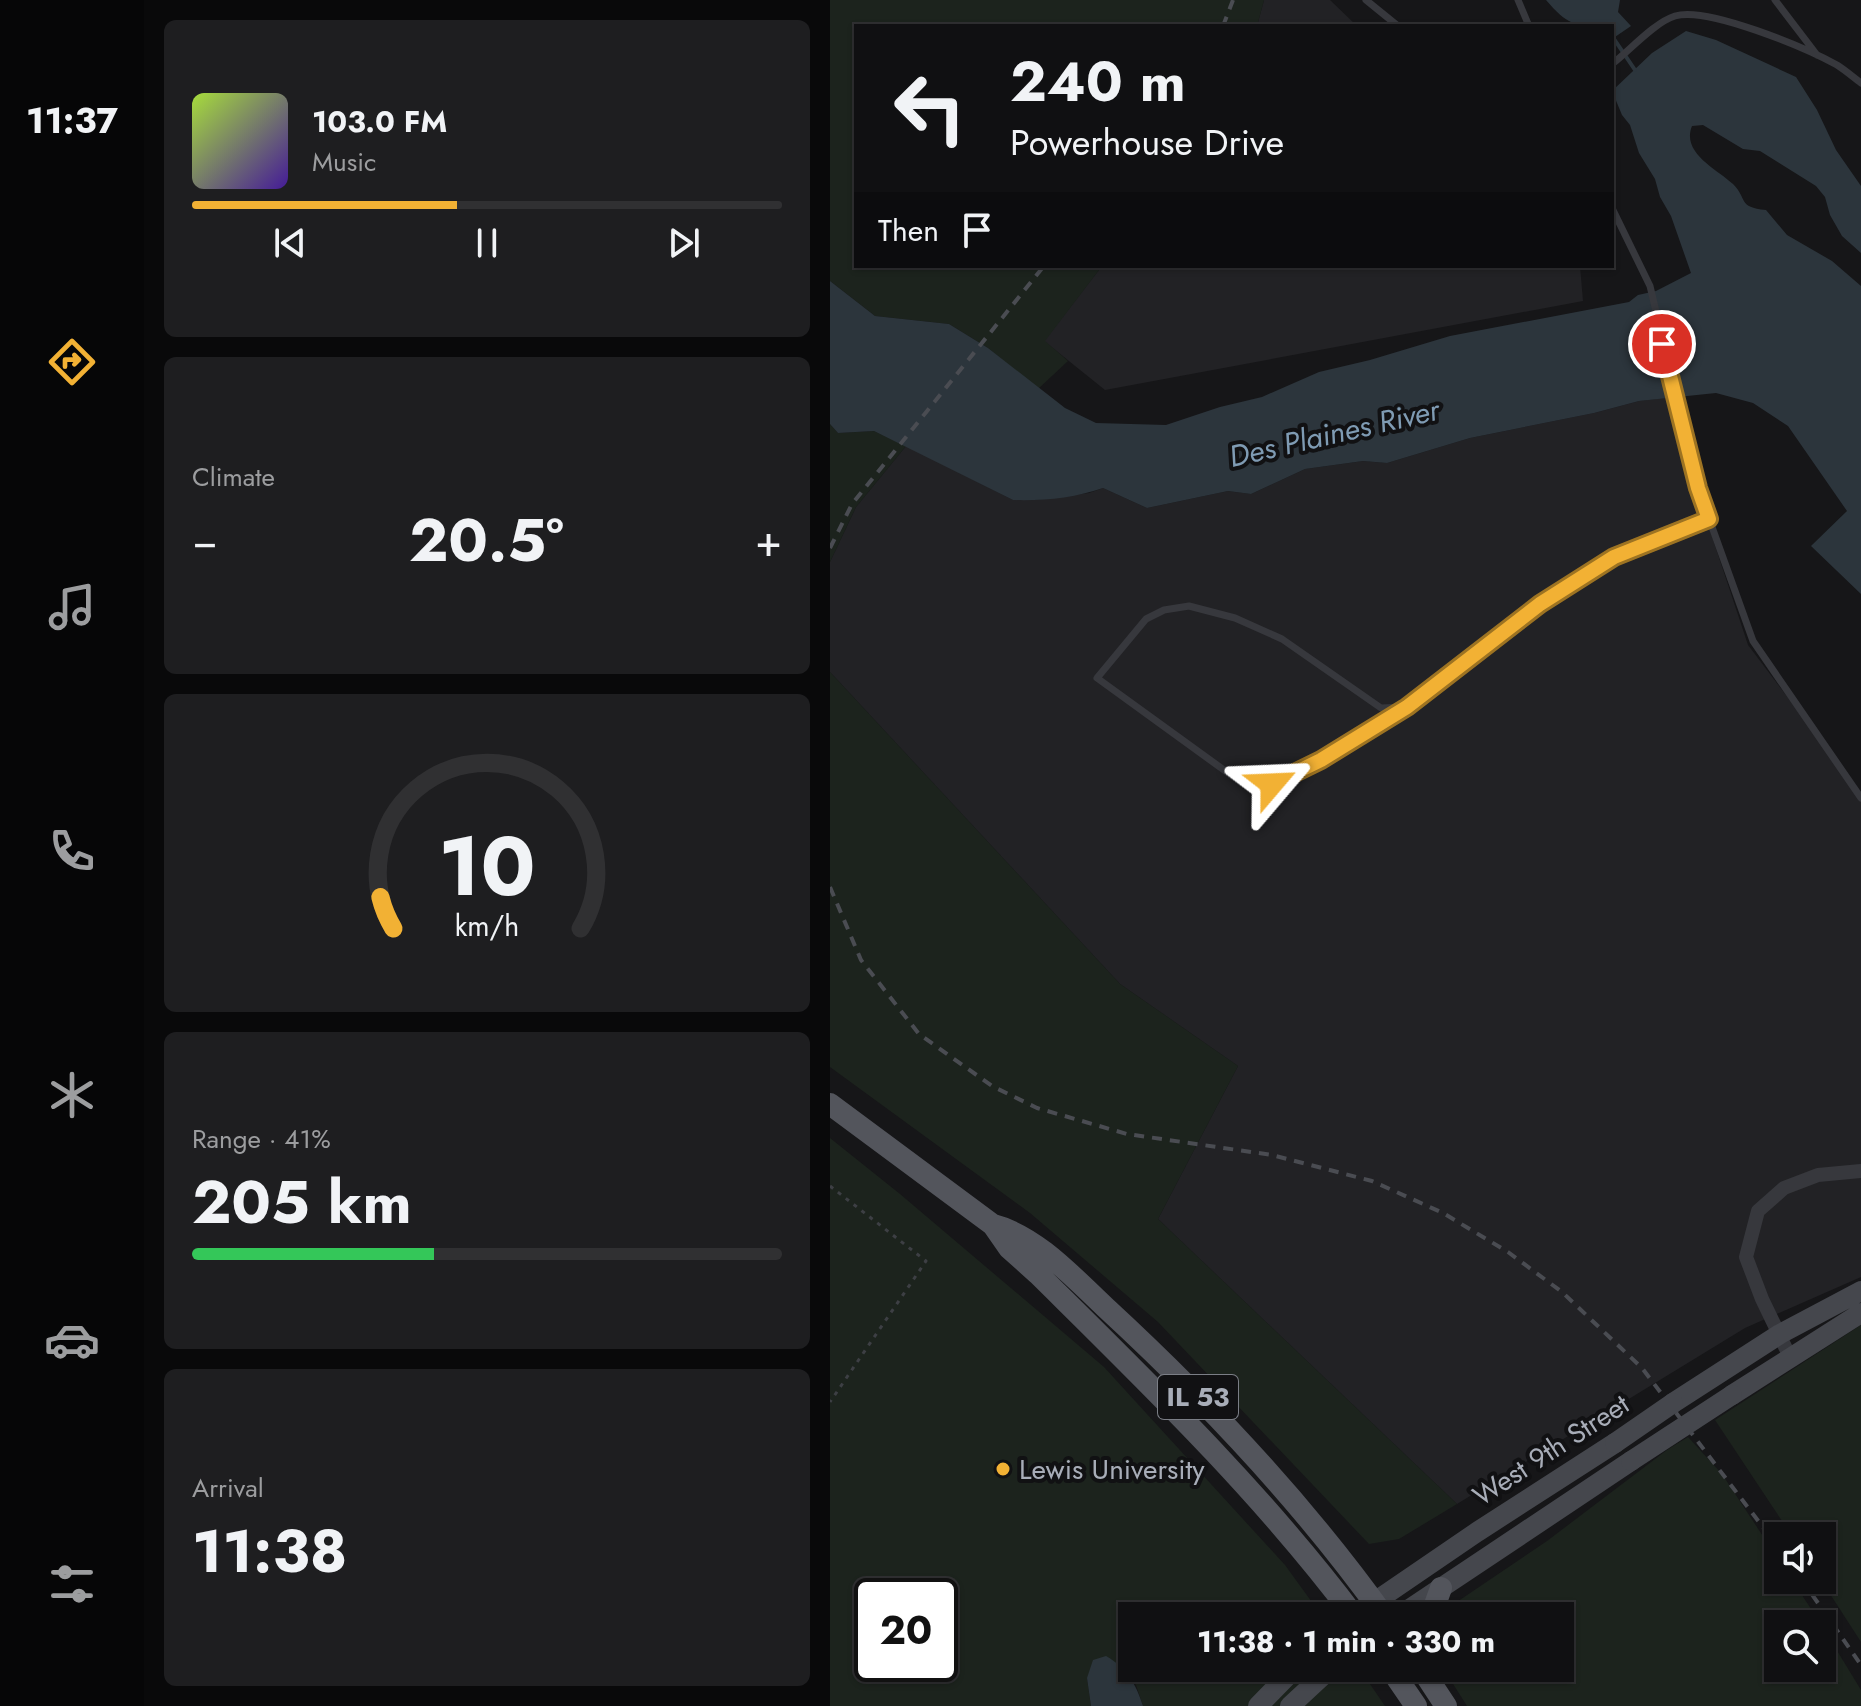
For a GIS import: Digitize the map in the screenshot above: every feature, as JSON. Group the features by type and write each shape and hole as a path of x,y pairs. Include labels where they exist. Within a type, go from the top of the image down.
{"main road":[{"name":"IL 53","path":"830,1104 993,1225 1009,1248 1227,1463 1289,1532 1343,1602"},
{"name":"IL 53","path":"993,1225 1015,1231 1035,1246 1184,1382 1290,1496 1373,1602"},
{"name":"West 9th Street","path":"1389,1602 1714,1375 1780,1334 1861,1291"},
{"name":"West 9th Street","path":"1420,1602 1861,1313"},
{"path":"1436,1602 1441,1588"},
{"path":"1258,1706 1281,1682"},
{"path":"1290,1706 1316,1682"},
{"path":"1400,1682 1416,1706"},
{"path":"1432,1682 1446,1706"}],"street":[{"path":"1790,1357 1746,1257 1758,1211 1784,1188 1818,1175 1861,1171"}],"lane":[{"path":"1366,0 1396,24"},
{"path":"1518,0 1528,24"},
{"path":"1775,0 1818,56"},
{"path":"1614,62 1670,17 1685,13 1724,21 1818,56 1839,66 1861,83"},
{"path":"1614,212 1650,286 1675,403 1698,488 1753,641 1861,798"},
{"path":"1407,707 1381,708 1282,639 1235,618 1189,606 1164,610 1146,619 1097,678 1246,786 1272,784 1321,760 1407,707 1540,604 1614,557 1709,519"}],"path":[{"path":"830,1186 926,1261 830,1402"}],"shaded area":[{"path":"830,0 1264,0 1258,24 854,24 854,268 1100,268 1045,341 1068,361 1038,389 988,348 949,324 875,316 830,281"},
{"path":"1264,0 1330,0 1355,24 1258,24"},
{"path":"1100,268 1580,268 1583,301 1105,390 1044,341"},
{"path":"1666,398 1748,645 1861,794 1861,1277 1745,1328 1457,1504 1158,1219 1238,1066 1120,984 830,672 830,562 856,507 906,446 1013,500 1089,493 1103,488 1147,508 1228,491 1251,494 1305,469 1363,461 1387,463 1470,438 1639,401"},
{"path":"830,424 838,433 874,431 906,446 856,507 830,562"},
{"path":"830,672 1120,984 1238,1066 1158,1219 1457,1504 1399,1539 1369,1544 1158,1322 1030,1213 830,1067"},
{"name":"Lewis University","path":"830,1138 1104,1367 1285,1565 1312,1602 1118,1602 1118,1666 1087,1678 1091,1706 830,1706"},
{"path":"1861,1325 1861,1642 1830,1594 1836,1594 1836,1522 1783,1522 1715,1420"},
{"path":"1688,1437 1722,1474 1764,1538 1764,1594 1801,1594 1812,1610 1764,1610 1764,1682 1836,1682 1836,1649 1861,1690 1861,1706 1467,1706 1452,1682 1574,1682 1574,1602 1457,1602 1547,1541"},
{"name":"Lewis University","path":"1134,1682 1369,1682 1385,1706 1143,1706"}],"water":[{"path":"1546,0 1620,0 1618,12 1631,26 1614,38 1614,24 1575,24"},
{"name":"Des Plaines River","path":"1686,31 1716,40 1796,77 1817,110 1836,150 1861,186 1861,253 1842,236 1830,215 1825,197 1816,186 1760,151 1743,149 1703,125 1692,126 1690,136 1696,152 1738,189 1744,202 1766,210 1787,235 1832,261 1861,286 1861,594 1811,546 1847,511 1788,426 1753,403 1716,393 1639,401 1470,438 1387,463 1363,461 1305,469 1251,494 1228,491 1147,508 1103,488 1059,498 1013,500 874,431 838,433 830,424 830,281 875,316 949,324 988,348 1065,408 1096,423 1166,425 1262,397 1319,372 1450,336 1629,302 1638,295 1656,291 1691,273 1655,179 1639,153 1630,125 1614,96 1614,89 1652,53"},
{"path":"1106,1656 1118,1665 1118,1682 1132,1682 1143,1706 1091,1706 1087,1678 1093,1660"}],"waterway":[{"path":"1614,39 1635,70"}],"railway":[{"path":"1224,24 1233,0"},
{"path":"830,548 852,504 1042,268"},
{"path":"830,887 861,960 919,1034 992,1086 1037,1108 1127,1134 1272,1155 1372,1181 1443,1213 1508,1252 1562,1292 1642,1368 1764,1529"},
{"path":"1812,1594 1861,1665"}],"place":[{"name":"Lewis University","path":"1003,1469"}],"route":[{"path":"1272,784 1321,760 1407,707 1540,604 1614,557 1709,519 1675,403 1662,344"}]}
